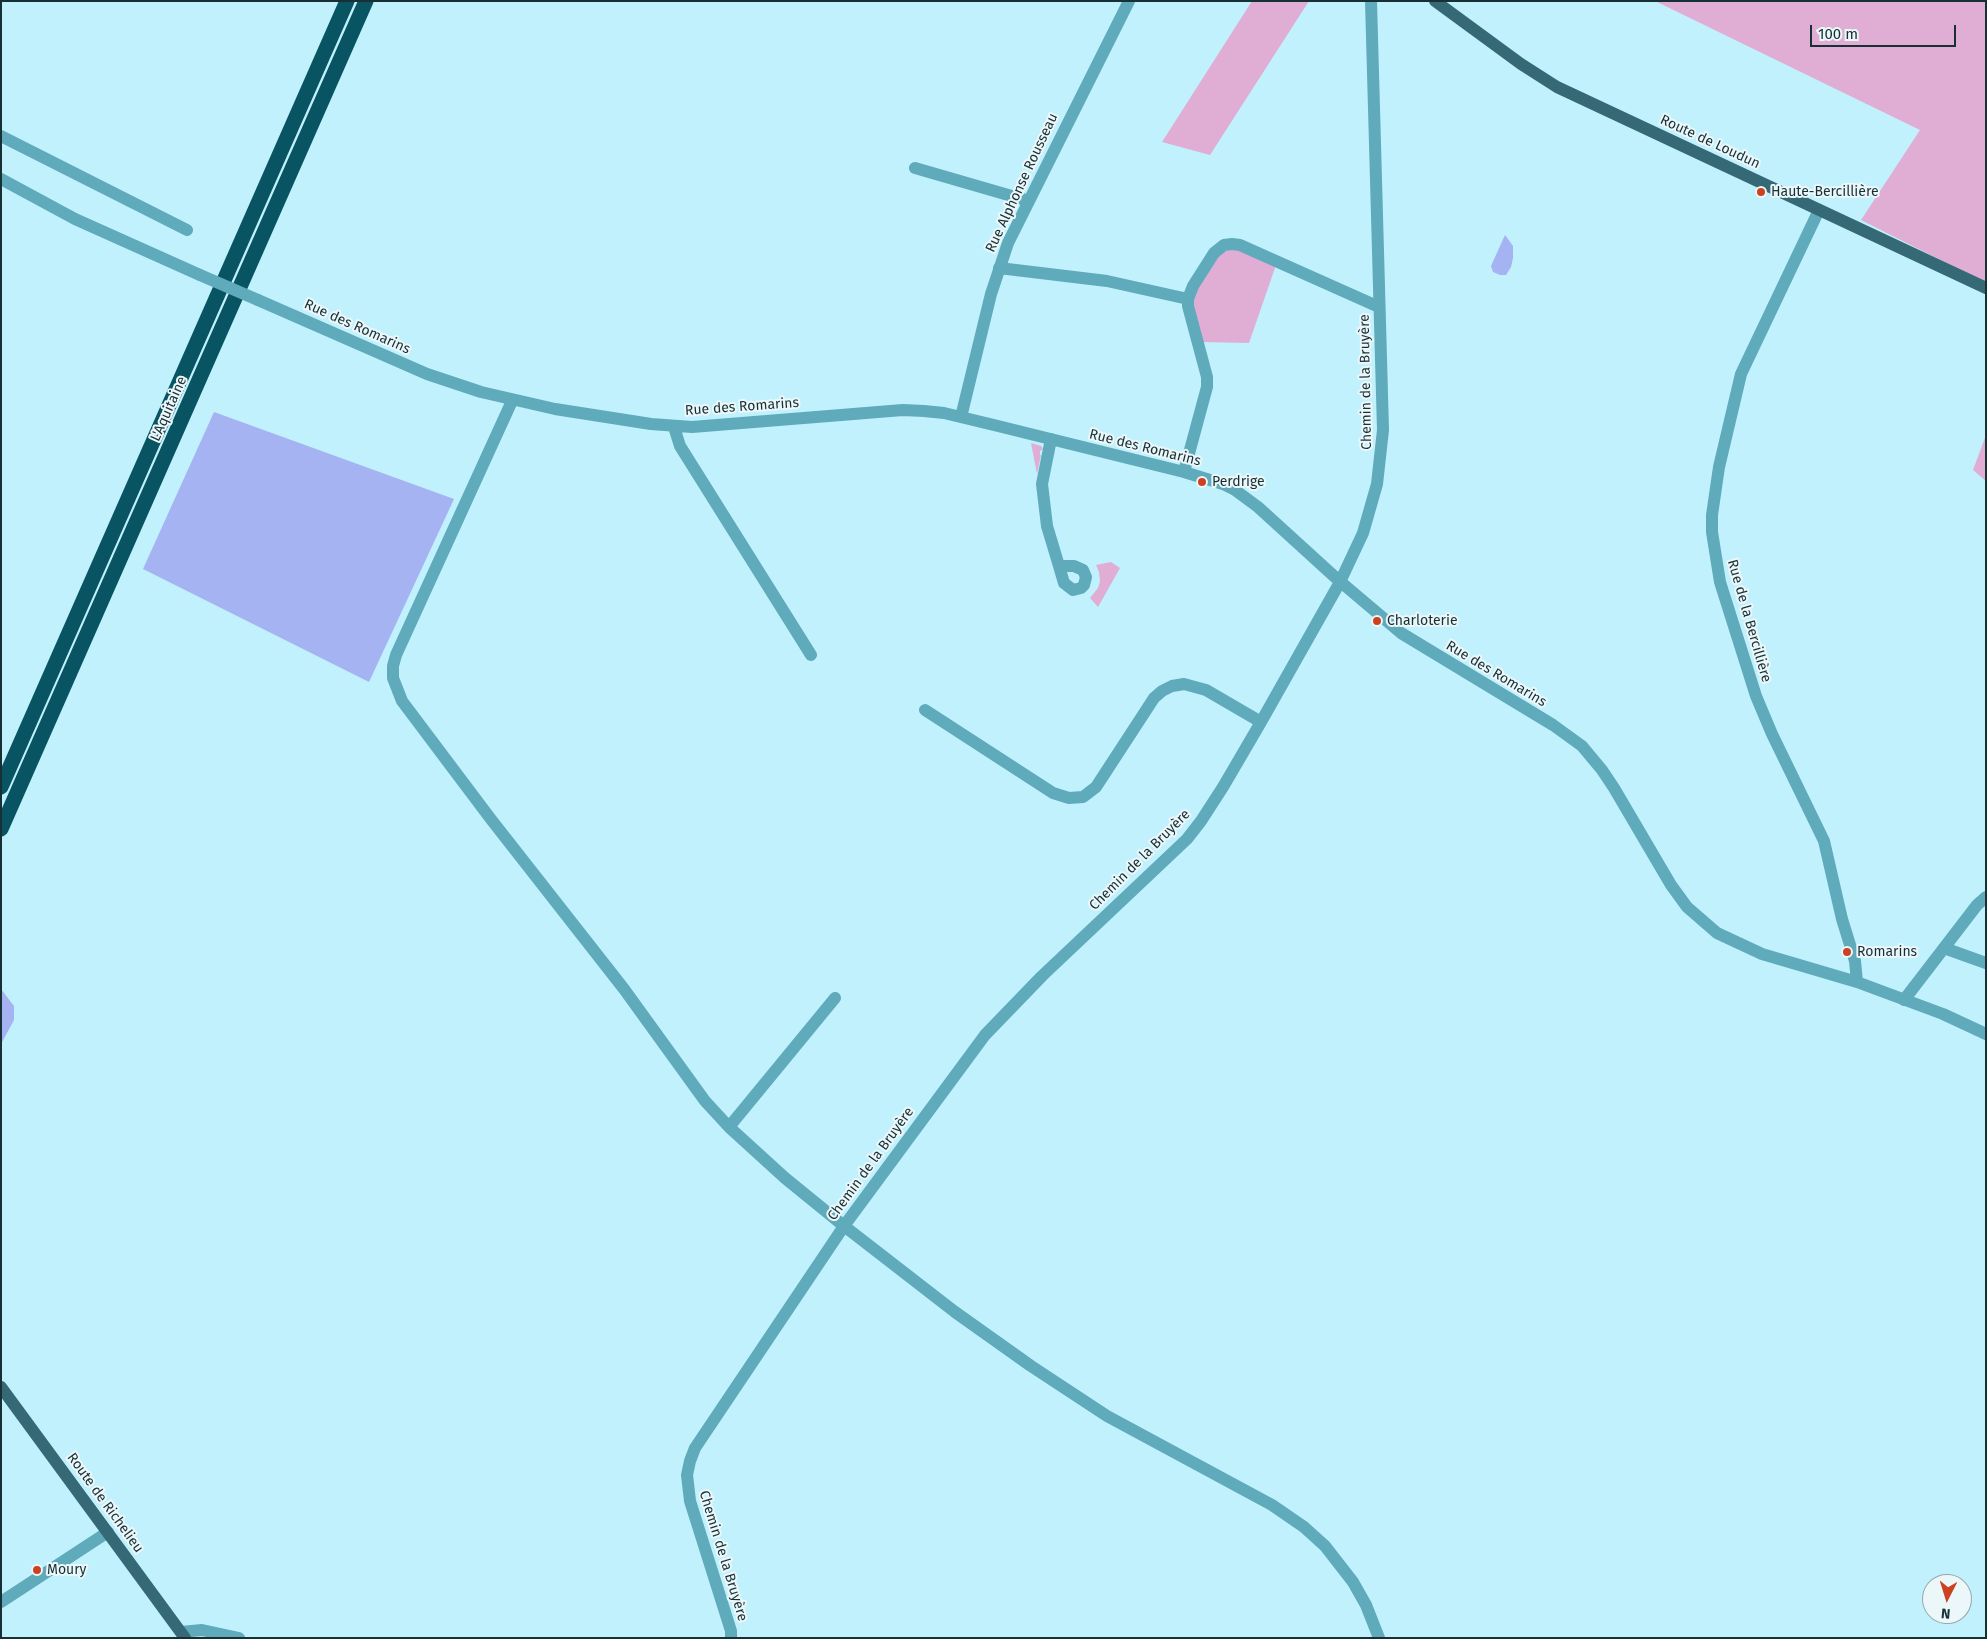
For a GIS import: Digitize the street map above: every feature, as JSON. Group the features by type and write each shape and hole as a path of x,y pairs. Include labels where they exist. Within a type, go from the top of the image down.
{"highway":[{"name":"L'Aquitaine","path":"1,787 347,1"},
{"name":"L'Aquitaine","path":"1,829 366,1"}],"main road":[{"name":"Route de Loudun","path":"1435,1 1521,64 1557,87 1986,288"},
{"name":"Route de Richelieu","path":"1,1387 183,1635"}],"street":[{"name":"Rue Alphonse Rousseau","path":"961,417 999,268 1008,243 1129,1"},
{"name":"Chemin de la Bruyère","path":"731,1638 690,1501 687,1475 690,1461 712,1422 844,1226 986,1035 1042,976 1187,838 1216,799 1340,582 1358,545 1371,510 1382,455 1383,430 1371,1"},
{"path":"1,136 187,230"},
{"path":"916,168 1029,202"},
{"name":"Rue des Romarins","path":"1,179 74,219 427,374 512,401 600,417 674,427 711,426 903,410 937,412 1184,472 1223,484 1246,497 1340,582 1412,641 1553,725 1582,746 1598,764 1614,788 1671,885 1688,907 1717,933 1762,954 1857,982 1986,1034"},
{"name":"Rue de la Bercillière","path":"1819,210 1741,374 1719,467 1712,515 1712,532 1720,582 1756,696 1772,734 1824,841 1842,919 1852,952 1857,982"},
{"path":"1184,472 1207,388 1207,377 1188,306 1188,299 1193,286 1214,253 1224,246 1240,245 1379,307"},
{"path":"999,268 1107,281 1188,299"},
{"path":"512,401 396,655 393,666 396,690 402,701 490,818 620,983 706,1101 728,1127 780,1174 844,1226 955,1312 1071,1393 1139,1434 1272,1505 1304,1527 1326,1546 1353,1582 1366,1605 1378,1638"},
{"path":"674,427 680,446 811,655"},
{"path":"1051,439 1043,474 1042,499 1047,526 1059,566"},
{"path":"925,710 1053,793 1069,798 1084,796 1096,787 1154,698 1172,686 1184,684 1206,690 1261,722"},
{"path":"1904,1000 1977,905 1986,897"},
{"path":"1944,948 1986,964"},
{"path":"728,1127 835,998"},
{"path":"1,1602 108,1532"},
{"path":"183,1635 202,1630 239,1638"}],"shaded area":[{"path":"1252,1 1309,1 1210,155 1162,142"},
{"path":"1655,1 1986,1 1986,283 1861,220 1920,130"},
{"path":"1233,248 1276,265 1249,343 1203,342 1194,307 1194,299 1199,285 1221,253"},
{"path":"1986,435 1986,481 1973,470"},
{"path":"1031,443 1041,446 1043,449 1040,451 1041,455 1037,474"},
{"path":"1111,562 1120,568 1098,607 1090,598 1098,588 1100,581 1096,565"}],"water":[{"path":"1505,235 1513,246 1513,258 1511,267 1506,275 1500,275 1493,272 1491,266"},
{"path":"214,412 454,499 369,682 143,569"},
{"path":"1,989 14,1006 14,1020 1,1044"}],"place":[{"name":"Haute-Bercillière","path":"1761,192"},
{"name":"Perdrige","path":"1202,482"},
{"name":"Charloterie","path":"1377,621"},
{"name":"Romarins","path":"1847,952"},
{"name":"Moury","path":"37,1570"}]}
